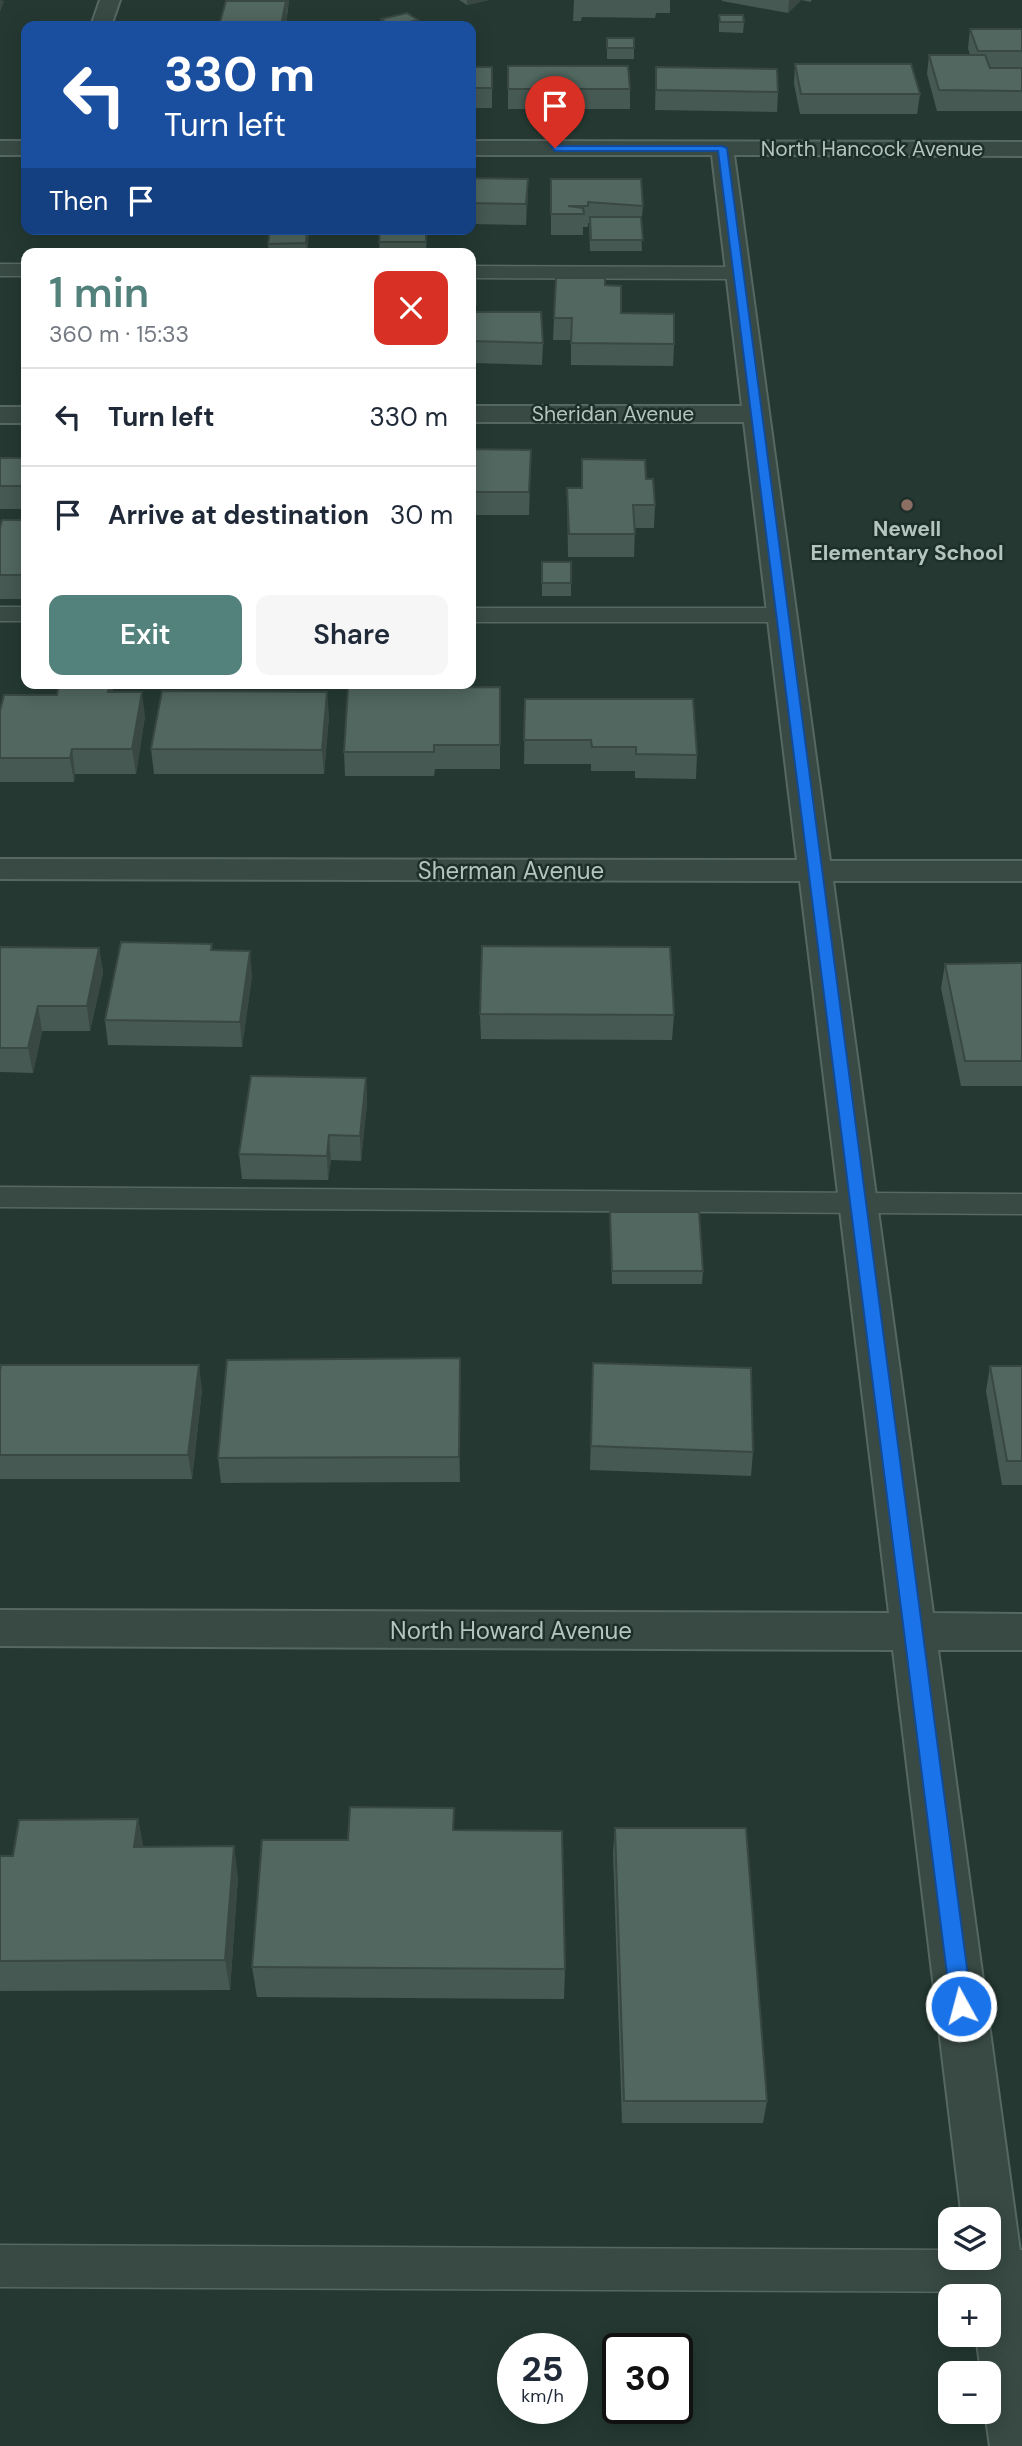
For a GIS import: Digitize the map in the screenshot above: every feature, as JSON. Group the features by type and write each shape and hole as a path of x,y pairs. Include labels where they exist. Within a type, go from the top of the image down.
{"street":[{"path":"103,21 110,0"},
{"path":"0,148 21,148"},
{"name":"North Hancock Avenue","path":"476,148 1022,149"},
{"path":"722,148 913,1632 994,2207"},
{"name":"Sheridan Avenue","path":"476,414 756,414"},
{"path":"0,415 21,415"},
{"name":"Sherman Avenue","path":"0,869 1022,871"},
{"name":"North Howard Avenue","path":"0,1628 1022,1632"},
{"path":"1001,2266 1018,2446"}],"lane":[{"path":"0,270 21,270"},
{"path":"476,272 738,273"},
{"path":"0,614 21,614"},
{"path":"476,615 782,615"},
{"path":"0,1197 1022,1204"},
{"path":"0,2266 938,2246"}],"building":[{"path":"226,1 286,1 282,21 220,21"},
{"path":"407,13 418,20 384,21 381,19"},
{"path":"719,15 743,15 744,22 720,22"},
{"path":"970,29 1022,29 1022,51 978,51"},
{"path":"607,38 634,38 634,48 607,48"},
{"path":"929,55 985,55 990,68 1022,68 1022,91 939,90"},
{"path":"795,64 911,64 920,94 801,94"},
{"path":"508,66 628,66 630,89 508,89"},
{"path":"476,67 492,67 492,88 476,88"},
{"path":"656,67 777,69 778,92 656,90"},
{"path":"476,178 528,179 526,204 476,203"},
{"path":"551,179 641,179 643,206 588,202 588,206 568,206 583,208 584,214 551,214"},
{"path":"590,217 641,217 643,240 591,240"},
{"path":"269,235 307,235 306,243 268,244"},
{"path":"380,235 426,235 426,242 379,242"},
{"path":"556,278 605,278 605,285 621,286 621,313 674,314 674,344 571,343 572,318 554,318"},
{"path":"476,312 541,312 543,343 476,341"},
{"path":"476,449 531,450 529,492 476,492"},
{"path":"0,458 21,458 21,486 0,486"},
{"path":"582,459 645,460 646,479 653,479 655,505 633,505 635,534 569,534 567,488 582,488"},
{"path":"2,520 21,520 21,575 0,575"},
{"path":"542,562 571,562 571,583 542,583"},
{"path":"500,687 500,745 434,745 434,752 344,752 348,689"},
{"path":"58,689 142,692 132,749 72,749 70,758 0,758 0,711 4,695 57,695"},
{"path":"162,691 327,692 322,750 151,749"},
{"path":"525,699 693,699 697,755 636,754 636,747 592,747 591,740 524,740"},
{"path":"121,942 212,944 211,950 250,951 240,1022 105,1020"},
{"path":"482,946 670,947 674,1015 480,1014"},
{"path":"0,947 99,948 87,1006 38,1006 28,1048 0,1048"},
{"path":"1022,963 1022,1061 965,1061 945,964"},
{"path":"251,1076 366,1078 360,1136 329,1135 327,1156 239,1154"},
{"path":"610,1212 699,1212 703,1271 612,1271"},
{"path":"460,1358 459,1457 218,1458 227,1360"},
{"path":"593,1363 751,1368 753,1452 591,1446"},
{"path":"1,1365 199,1365 188,1455 0,1455"},
{"path":"990,1366 1022,1366 1022,1461 1007,1461"},
{"path":"350,1807 454,1808 453,1830 562,1831 565,1969 252,1967 262,1840 348,1840"},
{"path":"138,1819 134,1847 234,1846 225,1960 0,1961 0,1856 13,1856 19,1820"},
{"path":"615,1828 746,1828 767,2101 624,2101"}],"place":[{"name":"Newell Elementary School","path":"907,505"}],"route":[{"path":"555,148 722,148 961,2006"}]}
